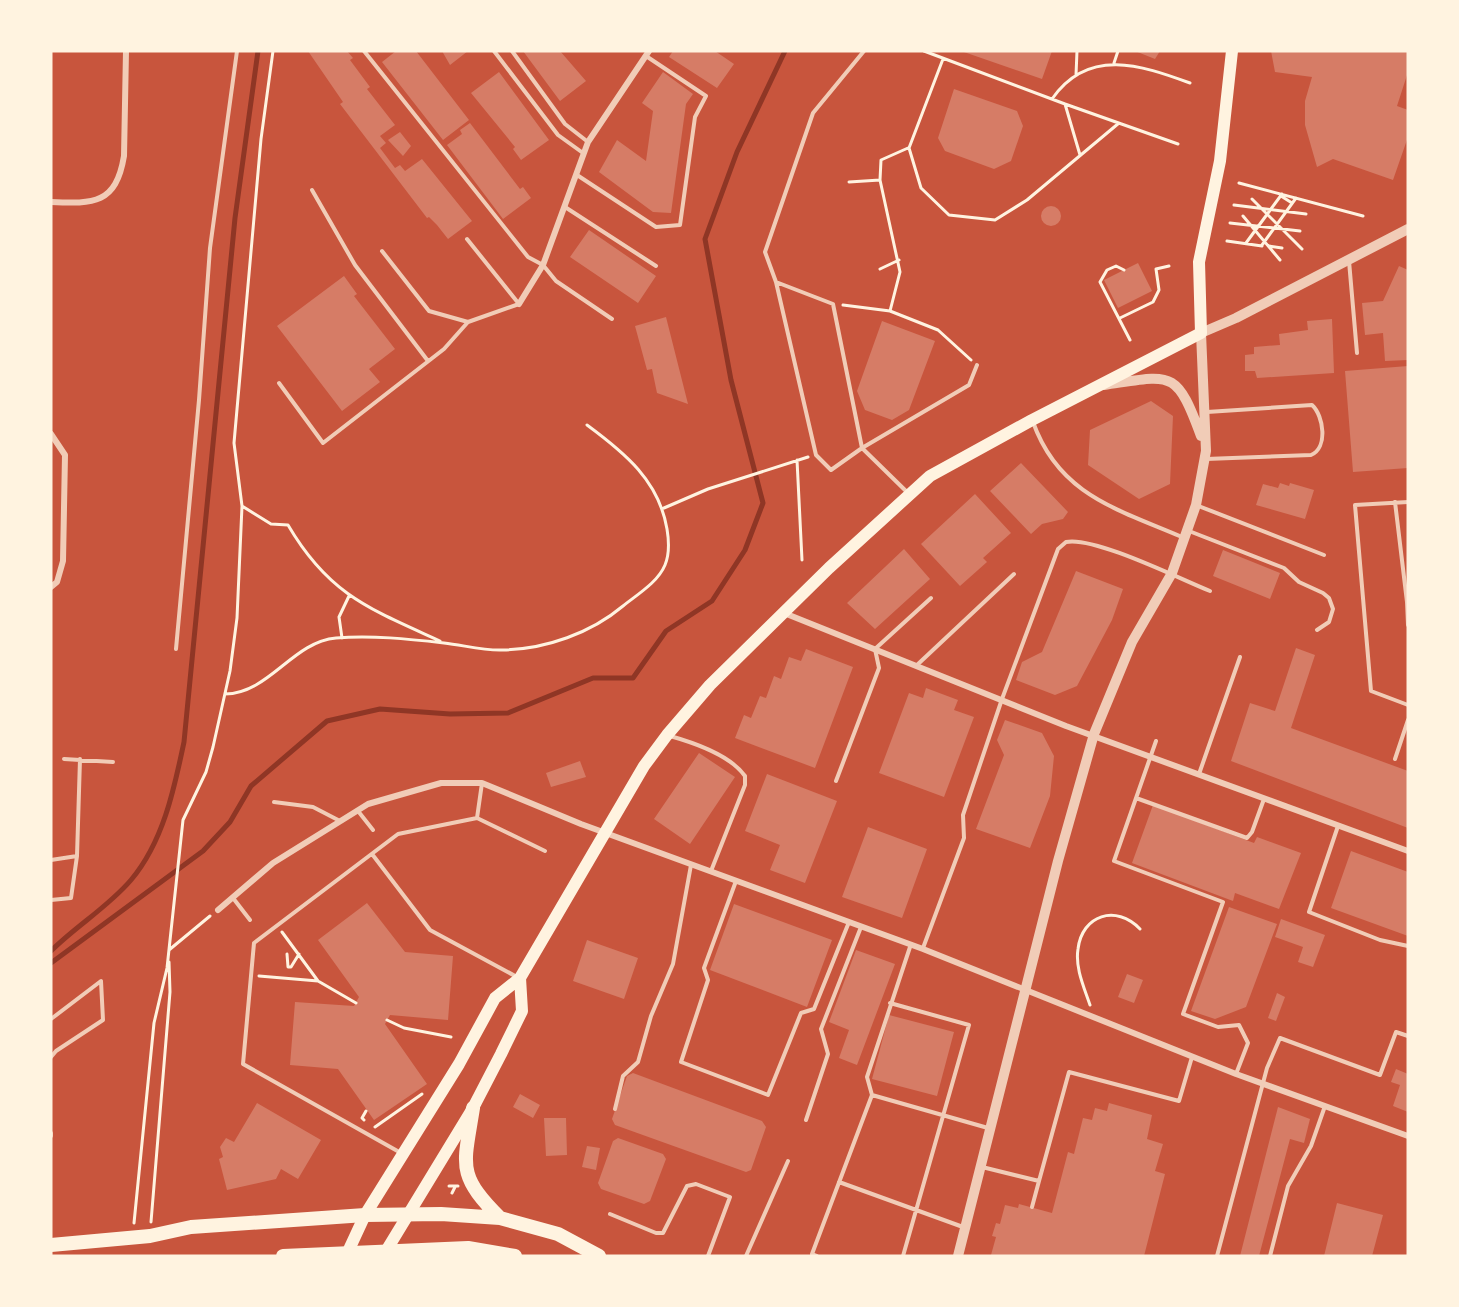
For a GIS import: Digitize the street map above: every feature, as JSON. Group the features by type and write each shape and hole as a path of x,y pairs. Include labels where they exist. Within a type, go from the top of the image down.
{"highway":[{"path":"473,1108 466,1152 469,1182 476,1194 500,1218"},
{"path":"51,1245 150,1236 191,1227 365,1215 407,1215 500,1218 558,1234 599,1256"},
{"path":"283,1256 467,1252 515,1256"}],"main road":[{"path":"347,1255 365,1215 459,1064 495,998 520,978 644,766 710,685 930,476 1032,420 1201,333 1199,262 1220,161 1232,51"},
{"path":"384,1254 473,1108 522,1011 520,978"}],"street":[{"path":"51,202 86,201 102,197 115,188 124,156 126,51"},
{"path":"519,303 543,266 588,142 647,53"},
{"path":"958,1256 988,1128 1027,990 1058,861 1094,734 1132,642 1172,573 1196,505 1206,455 1201,333 1236,318 1408,229"},
{"path":"1098,386 1154,377 1170,381 1181,388 1188,399 1206,455"},
{"path":"51,434 65,455 63,561 57,582 51,587"},
{"path":"784,613 1066,726 1094,734 1150,757 1408,851"},
{"path":"218,910 273,863 368,804 441,783 482,783 605,832 911,944 1236,1074 1408,1136"}],"lane":[{"path":"176,649 199,400 210,248 237,51"},
{"path":"364,51 528,256 543,266 556,281 612,319"},
{"path":"494,51 558,135 584,154"},
{"path":"512,51 565,124 588,142"},
{"path":"864,51 813,113 765,252 776,282 816,455 831,470 862,448 969,385 977,365"},
{"path":"577,175 656,227 680,225 694,117 706,96 647,53"},
{"path":"312,190 355,265 428,361"},
{"path":"565,207 656,266"},
{"path":"279,383 323,443 444,349 468,322 519,303 467,239"},
{"path":"382,251 429,311 468,322"},
{"path":"1349,259 1357,352"},
{"path":"776,282 833,304 862,448 909,494"},
{"path":"1203,412 1312,405 1320,417 1322,446 1318,452 1311,455 1206,455"},
{"path":"1032,420 1041,446 1062,474 1078,487 1124,513 1284,568 1299,582 1323,593 1329,598 1333,609 1329,622 1317,630"},
{"path":"1395,502 1408,625"},
{"path":"1408,502 1354,505 1371,691 1408,705"},
{"path":"1196,505 1324,555"},
{"path":"923,949 964,838 963,815 1002,699 1058,549 1066,542 1084,542 1172,573 1210,591"},
{"path":"917,666 1014,574"},
{"path":"836,782 879,668 875,649 931,598"},
{"path":"1199,775 1240,657"},
{"path":"1395,759 1408,720"},
{"path":"667,735 695,744 736,766 745,776 745,784 711,871"},
{"path":"1156,741 1114,861 1224,902 1183,1014 1218,1027 1239,1025 1248,1043 1236,1074"},
{"path":"64,759 113,762"},
{"path":"51,900 71,898 76,856 80,759"},
{"path":"477,818 482,783"},
{"path":"1136,798 1247,838 1252,832 1264,798"},
{"path":"274,802 313,807 341,821"},
{"path":"358,811 374,830"},
{"path":"403,1155 243,1064 254,943 398,834 477,818 545,851"},
{"path":"1338,826 1309,912 1380,940 1408,946"},
{"path":"372,854 430,930 520,978"},
{"path":"51,860 76,856"},
{"path":"615,1109 623,1076 638,1062 651,1016 673,964 692,864"},
{"path":"737,881 704,968 708,980 681,1062 768,1095 801,1013 814,1009 849,921"},
{"path":"233,897 250,920"},
{"path":"806,1120 828,1054 821,1029 861,926"},
{"path":"817,1256 812,1254 872,1095 867,1077 911,944"},
{"path":"51,1020 101,981 104,1020 56,1051 51,1057"},
{"path":"891,1003 969,1025 903,1256"},
{"path":"1217,1256 1267,1068 1280,1038 1380,1074 1396,1032 1408,1036"},
{"path":"1032,1207 1069,1072 1179,1101 1192,1056"},
{"path":"872,1095 988,1128"},
{"path":"1269,1256 1288,1186 1311,1146 1325,1106"},
{"path":"746,1256 788,1161"},
{"path":"979,1166 1039,1181"},
{"path":"839,1182 965,1228"},
{"path":"610,1215 656,1233 663,1233 687,1186 696,1184 730,1197 708,1256"}],"path":[{"path":"133,1233 154,1023 172,923 183,820 206,772 225,694 237,618 242,506 234,443 261,139 273,51"},
{"path":"924,51 1178,144"},
{"path":"1076,75 1077,51"},
{"path":"1114,64 1118,51"},
{"path":"943,59 909,148 921,188 949,215 995,220 1027,200 1119,123"},
{"path":"1052,99 1060,86 1076,75 1088,69 1114,64 1140,66 1190,83"},
{"path":"1065,104 1080,155"},
{"path":"890,311 899,284 899,260 880,180 881,160 909,148"},
{"path":"849,182 880,180"},
{"path":"1239,183 1363,216"},
{"path":"1281,195 1292,204"},
{"path":"1246,243 1281,195"},
{"path":"1263,243 1296,198"},
{"path":"1252,199 1302,249"},
{"path":"1234,205 1306,214"},
{"path":"1243,216 1263,243 1280,260"},
{"path":"1230,223 1300,231"},
{"path":"1227,241 1263,243"},
{"path":"1268,246 1282,248"},
{"path":"879,269 899,260"},
{"path":"1124,270 1116,266 1107,270 1100,282 1130,340"},
{"path":"1120,318 1153,302 1159,290 1156,269 1169,266"},
{"path":"833,304 890,311 938,330 977,365"},
{"path":"225,694 249,691 308,648 333,638 444,643 502,651 545,645 602,623 656,580 665,565 670,545 664,508 647,477 612,443 587,425"},
{"path":"664,508 708,489 797,460 802,560"},
{"path":"242,506 271,524 288,525 304,553 349,596 362,605 444,643"},
{"path":"342,638 339,617 349,596"},
{"path":"168,950 218,910"},
{"path":"1093,1015 1077,962 1078,949 1086,928 1100,916 1111,915 1124,917 1140,929"},
{"path":"278,926 318,981 356,1003"},
{"path":"150,1236 170,992 168,950"},
{"path":"287,954 288,967 291,967 299,954"},
{"path":"251,975 318,981"},
{"path":"387,1020 404,1028 451,1037"},
{"path":"375,1127 422,1094"},
{"path":"449,1186 460,1185"},
{"path":"452,1193 455,1186"}],"building":[{"path":"308,51 347,51 353,58 350,60 370,87 367,89 395,125 380,136 386,143 380,148 395,168 400,165 405,171 422,159 472,221 448,239 429,217 427,218 340,104 343,102"},
{"path":"396,51 416,51 469,120 443,140 382,62"},
{"path":"442,51 468,51 450,65"},
{"path":"523,51 560,51 586,81 560,101"},
{"path":"673,51 715,51 734,64 717,88 669,57"},
{"path":"961,51 1052,51 1042,79"},
{"path":"1135,51 1160,51 1155,59"},
{"path":"1271,51 1408,51 1408,72 1397,106 1408,110 1408,137 1393,180 1333,159 1317,167 1305,125 1305,101 1312,77 1275,72"},
{"path":"499,72 549,140 521,160 513,149 515,147 471,93"},
{"path":"663,72 693,94 686,104 671,213 653,212 599,172 617,140 646,161 653,111 642,103"},
{"path":"954,89 1017,111 1023,126 1011,161 994,169 945,151 938,138"},
{"path":"470,123 520,189 523,187 531,198 503,219 447,145 462,134 460,130"},
{"path":"400,132 411,146 403,156 388,140"},
{"path":"1051,206 1058,209 1061,216 1058,223 1051,226 1044,223 1041,216 1044,209"},
{"path":"589,230 656,276 638,303 570,257"},
{"path":"1138,263 1152,291 1118,308 1104,280"},
{"path":"1399,266 1408,270 1408,360 1385,361 1383,333 1365,335 1362,303 1383,301"},
{"path":"344,276 357,294 354,296 395,349 369,369 380,382 342,411 277,326"},
{"path":"666,317 688,404 657,393 652,369 647,370 635,326"},
{"path":"1332,319 1334,373 1257,378 1255,371 1245,371 1245,355 1254,354 1254,347 1280,345 1279,334 1308,330 1307,321"},
{"path":"882,321 935,341 909,410 892,420 865,410 857,391"},
{"path":"1408,366 1408,468 1353,472 1345,371"},
{"path":"1151,401 1173,416 1170,484 1139,499 1088,465 1090,430"},
{"path":"1021,463 1068,512 1063,519 1042,524 1031,534 990,491"},
{"path":"1280,483 1289,486 1290,483 1314,490 1305,519 1256,505 1263,484 1278,488"},
{"path":"975,494 1011,533 983,558 987,562 960,586 921,544"},
{"path":"904,549 930,579 875,629 847,603"},
{"path":"1223,550 1280,573 1270,599 1213,576"},
{"path":"1076,571 1123,589 1112,620 1077,686 1055,695 1016,680 1022,662 1042,652"},
{"path":"1296,648 1315,655 1291,728 1408,771 1408,828 1231,761 1250,703 1275,711"},
{"path":"806,649 853,667 815,768 735,738 744,715 751,718 760,696 766,698 774,676 781,679 789,657 801,661"},
{"path":"926,688 958,700 954,710 974,717 944,797 879,773 909,693 923,698"},
{"path":"1005,720 1042,733 1054,756 1050,796 1030,848 976,829 1004,755 997,740"},
{"path":"699,753 735,777 690,844 654,819"},
{"path":"580,761 586,777 551,787 546,773"},
{"path":"767,774 837,801 805,883 770,870 780,845 745,831"},
{"path":"1153,805 1254,843 1257,837 1301,853 1279,909 1235,893 1233,901 1132,863"},
{"path":"868,827 927,849 902,918 842,897"},
{"path":"1351,851 1408,872 1408,936 1331,908"},
{"path":"367,903 405,952 453,956 448,1020 390,1015 385,1024 427,1084 374,1120 338,1069 290,1065 295,1002 354,1006 359,997 318,940"},
{"path":"734,904 832,940 807,1007 710,970"},
{"path":"1229,907 1277,924 1246,1007 1215,1019 1191,1011"},
{"path":"1281,919 1325,935 1313,967 1298,962 1303,947 1275,937"},
{"path":"587,940 638,958 624,999 573,981"},
{"path":"856,950 895,964 857,1065 839,1058 849,1030 829,1022"},
{"path":"1127,974 1143,980 1134,1003 1118,997"},
{"path":"1277,993 1285,997 1276,1021 1268,1018"},
{"path":"889,1015 954,1032 937,1096 872,1079"},
{"path":"1396,1069 1408,1074 1408,1112 1393,1106 1400,1085 1391,1082"},
{"path":"633,1073 762,1121 766,1127 751,1170 746,1172 615,1125 612,1119 627,1076"},
{"path":"520,1094 540,1105 533,1118 513,1107"},
{"path":"257,1103 321,1140 298,1179 281,1169 276,1179 227,1190 219,1159 223,1157 220,1147 226,1138 234,1142"},
{"path":"1109,1103 1152,1115 1147,1139 1163,1144 1155,1171 1165,1174 1144,1256 991,1255 996,1237 992,1236 996,1223 1000,1224 1005,1205 1018,1208 1019,1204 1052,1213 1068,1152 1074,1154 1083,1118 1092,1120 1095,1108 1107,1111"},
{"path":"1278,1107 1310,1119 1304,1143 1290,1139 1259,1256 1240,1256"},
{"path":"544,1118 566,1118 567,1155 546,1156"},
{"path":"618,1138 663,1154 666,1159 650,1201 644,1204 601,1189 598,1183 613,1141"},
{"path":"587,1146 600,1148 596,1170 582,1167"},
{"path":"1337,1203 1383,1215 1372,1256 1324,1256"}],"waterway":[{"path":"51,951 112,899 142,865 166,815 176,778 184,742 235,218 258,51"},
{"path":"51,963 203,851 230,822 251,786 327,721 380,709 450,714 508,713 593,678 633,678 666,631 712,601 745,550 763,503 731,380 705,239 737,152 785,51"}]}
